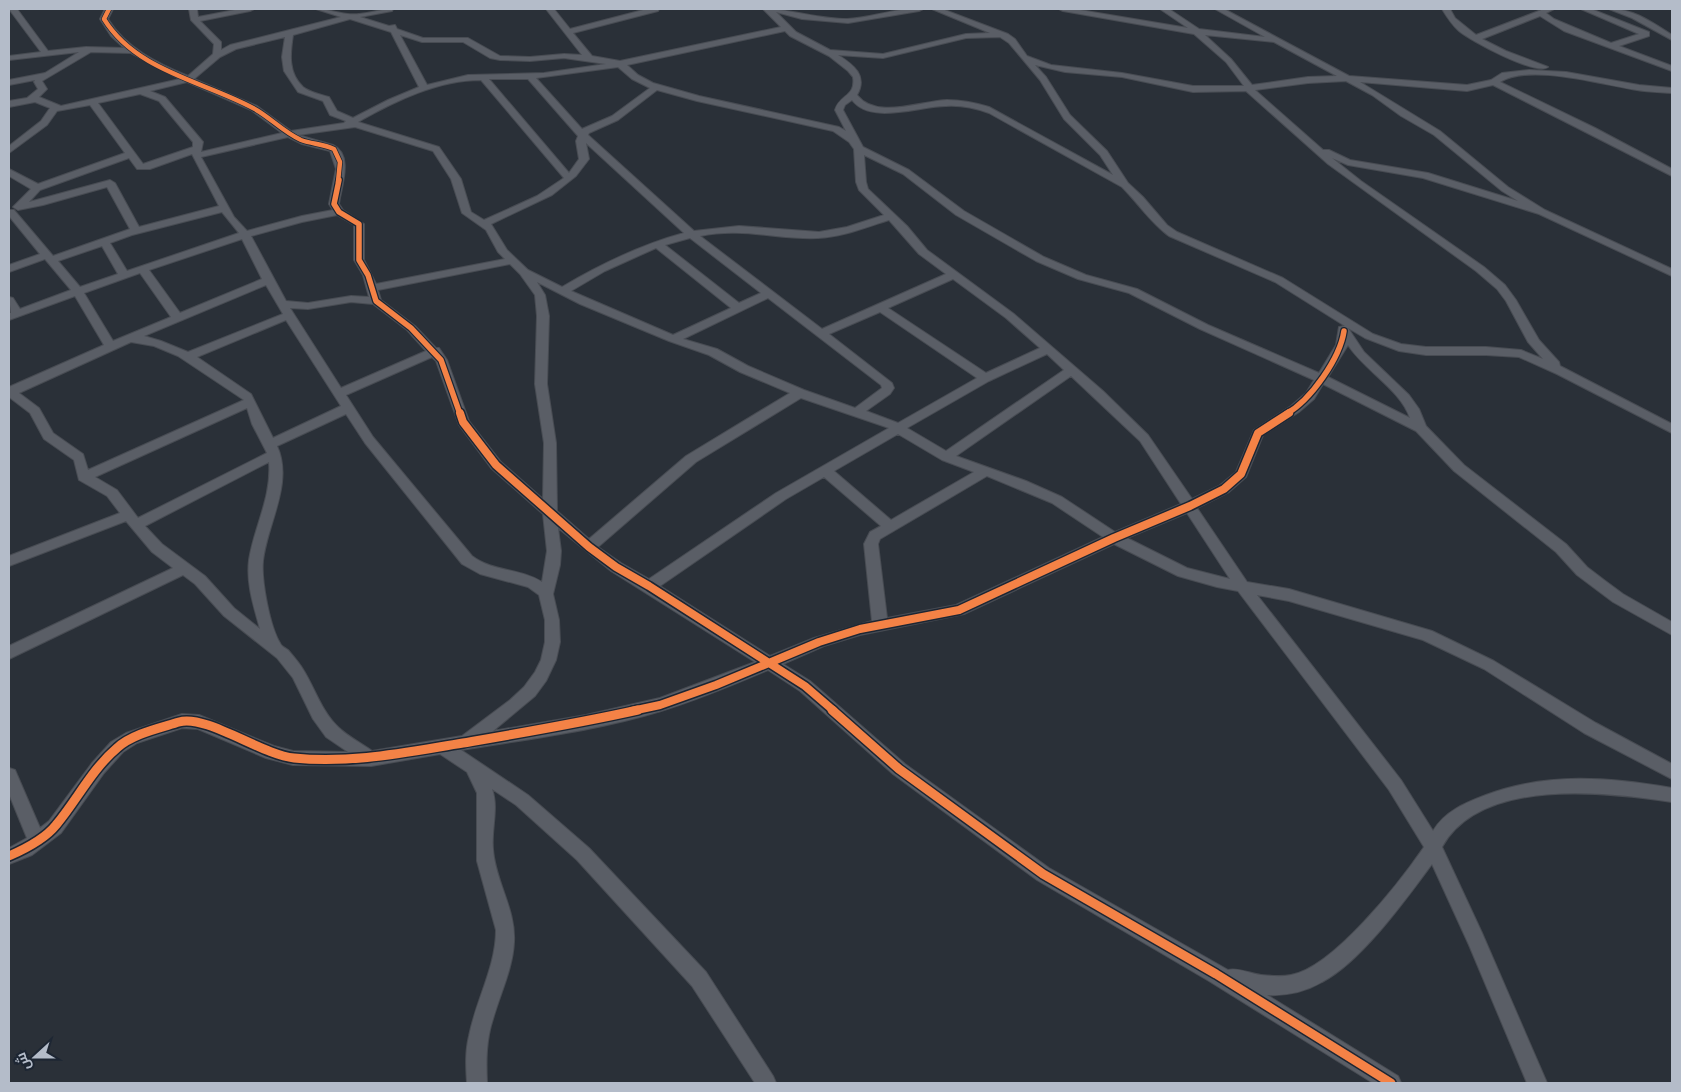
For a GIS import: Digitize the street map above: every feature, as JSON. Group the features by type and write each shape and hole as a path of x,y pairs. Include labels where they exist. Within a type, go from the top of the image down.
{"street":[{"path":"13,9 45,52"},
{"path":"109,9 104,20 106,25 116,38 132,51 256,109 302,141 332,148 336,152 342,169 334,204 339,212 359,224 359,260 368,275 376,301"},
{"path":"193,9 195,20 218,44 217,54"},
{"path":"195,20 250,9"},
{"path":"322,9 422,40 464,40 500,58 530,59 564,56 617,63 642,82 773,116 826,125 846,135 860,149 906,172 960,213 1040,259 1082,276 1133,291 1204,327 1321,378 1420,428 1459,468 1561,548 1582,571 1618,598 1672,629"},
{"path":"9,104 41,100 55,108 141,91 189,79 217,54 233,47 389,9"},
{"path":"395,9 388,16 388,22 424,88"},
{"path":"550,9 589,58"},
{"path":"569,32 655,9"},
{"path":"768,9 817,20 848,21 919,9"},
{"path":"768,9 783,21 786,28 805,42 826,51 845,63 857,75 858,85 853,95 841,104 840,110 860,149 861,182 864,190 891,216 923,252 1010,316 1046,350 1072,370 1144,438 1244,587 1395,785 1434,848 1476,939 1537,1083"},
{"path":"783,12 792,9"},
{"path":"936,9 1005,36 1012,41 1043,79 1067,117 1104,153 1125,185 1140,199 1163,227 1173,234 1279,280 1369,336 1399,347 1438,352 1504,351 1522,354 1561,371 1672,429"},
{"path":"1063,9 1197,32 1280,41"},
{"path":"1164,9 1185,21 1197,32 1246,80 1249,88 1314,148 1358,183 1480,269 1501,287 1511,300 1534,342 1543,354 1561,371"},
{"path":"1219,9 1375,93 1404,114 1437,133 1505,189 1542,212 1672,273"},
{"path":"1446,9 1448,16 1457,25 1476,38 1506,54 1566,74 1639,88 1672,90"},
{"path":"1476,38 1551,9"},
{"path":"1586,9 1646,34 1611,46"},
{"path":"1613,9 1635,16 1672,38"},
{"path":"1542,12 1551,21 1567,29 1672,69"},
{"path":"9,20 20,18"},
{"path":"92,101 140,167 144,167 196,153 350,123 424,88 457,80 555,74 687,51 786,28"},
{"path":"289,34 286,66 299,87 326,99 333,113 350,123 364,125 434,148 456,179 468,213 485,224 493,232 503,252 524,272 538,290 543,316 541,384 550,443 550,513 553,565 546,594"},
{"path":"826,51 861,56 883,56 966,36 992,34 1005,36"},
{"path":"9,58 45,52 90,49 132,51"},
{"path":"31,100 42,91 38,81 90,49"},
{"path":"1024,58 1065,70 1122,75 1193,89 1249,88 1308,80 1347,78 1468,88 1494,82 1505,75 1519,72 1566,74"},
{"path":"9,82 46,75"},
{"path":"530,76 582,135 691,234 886,383 888,388 886,391 856,413"},
{"path":"484,78 569,178"},
{"path":"1494,82 1592,130 1671,172"},
{"path":"485,224 496,216 525,206 569,178 580,167 584,159 582,135 592,127 615,118 657,86"},
{"path":"141,91 162,99 198,142 196,153 232,222 246,234 263,271 300,334 369,440 467,560 476,568 529,582 540,587 546,594 550,604 553,632 550,657 540,679 530,692 466,742"},
{"path":"853,95 856,103 881,111 947,102 982,108 1002,116 1046,143 1125,185"},
{"path":"10,149 44,123 55,108"},
{"path":"1314,148 1348,162 1426,175 1542,212"},
{"path":"13,210 38,188 74,173 131,154"},
{"path":"9,172 38,188"},
{"path":"13,210 110,183 136,231"},
{"path":"9,269 136,231 224,208"},
{"path":"13,210 76,292 111,346"},
{"path":"9,300 13,315 124,274 246,234 306,217 339,212"},
{"path":"563,291 600,269 658,245 691,234 739,229 809,235 822,234 848,229 891,216"},
{"path":"104,242 124,274"},
{"path":"658,245 738,308"},
{"path":"372,288 512,262"},
{"path":"142,268 178,318"},
{"path":"524,272 673,339 712,352 744,369 800,393 899,428 946,457 1021,484 1057,500 1114,538 1183,572 1244,587 1289,595 1427,634 1490,665 1590,728 1672,772"},
{"path":"820,334 953,274"},
{"path":"9,392 111,346 269,280"},
{"path":"673,339 768,294"},
{"path":"189,356 286,310 351,299 376,301 411,328 441,360 463,422 496,465 550,513 616,567 770,662 805,686 899,770 1043,874 1216,974 1390,1083"},
{"path":"880,307 985,378"},
{"path":"1332,312 1360,355 1405,398 1420,428"},
{"path":"9,856 26,849 37,841 65,815 98,768 118,747 132,738 182,721 199,722 272,753 293,758 370,759 586,722 660,705 716,685 819,642 880,625 959,610 1224,489 1241,474 1258,433 1310,396 1342,345 1344,331"},
{"path":"130,338 156,342 189,356 245,395 250,402 255,418 273,449 276,479 255,563 258,592 273,646"},
{"path":"648,586 781,496 985,378 1046,350"},
{"path":"339,393 435,352"},
{"path":"946,457 1072,370"},
{"path":"9,392 36,411 48,436 79,457 82,462 84,477 112,494 157,548 200,580 229,612 289,661 332,732 370,759"},
{"path":"589,546 691,460 800,393"},
{"path":"84,477 250,402"},
{"path":"9,561 132,520 273,449 348,408"},
{"path":"826,470 889,526"},
{"path":"880,625 870,544 875,536 889,526 986,471"},
{"path":"9,653 185,568"},
{"path":"442,746 522,800 583,854 699,979 766,1083"},
{"path":"471,765 484,786 487,814 484,845 485,860 504,924 505,941 479,1032 476,1060 477,1083"},
{"path":"9,775 37,841"},
{"path":"1216,974 1259,986 1280,986 1304,982 1325,970 1352,945 1400,894 1434,848 1443,828 1460,815 1494,799 1532,788 1567,784 1672,795"}],"cycle path":[{"path":"109,9 104,19 113,34 129,48 148,60 254,108 294,137 305,142 334,149 340,162 340,176 334,204 339,212 359,224 359,260 368,275 376,301 411,328 441,360 463,422 496,465 589,547 616,567 649,586 805,686 899,769 1043,874 1216,974 1391,1083"},
{"path":"9,856 26,849 55,827 98,768 117,747 132,738 182,721 199,722 272,753 293,758 367,759 586,722 660,705 716,685 819,642 860,629 959,610 1224,489 1241,474 1258,433 1295,409 1310,396 1342,345 1344,331"}]}
